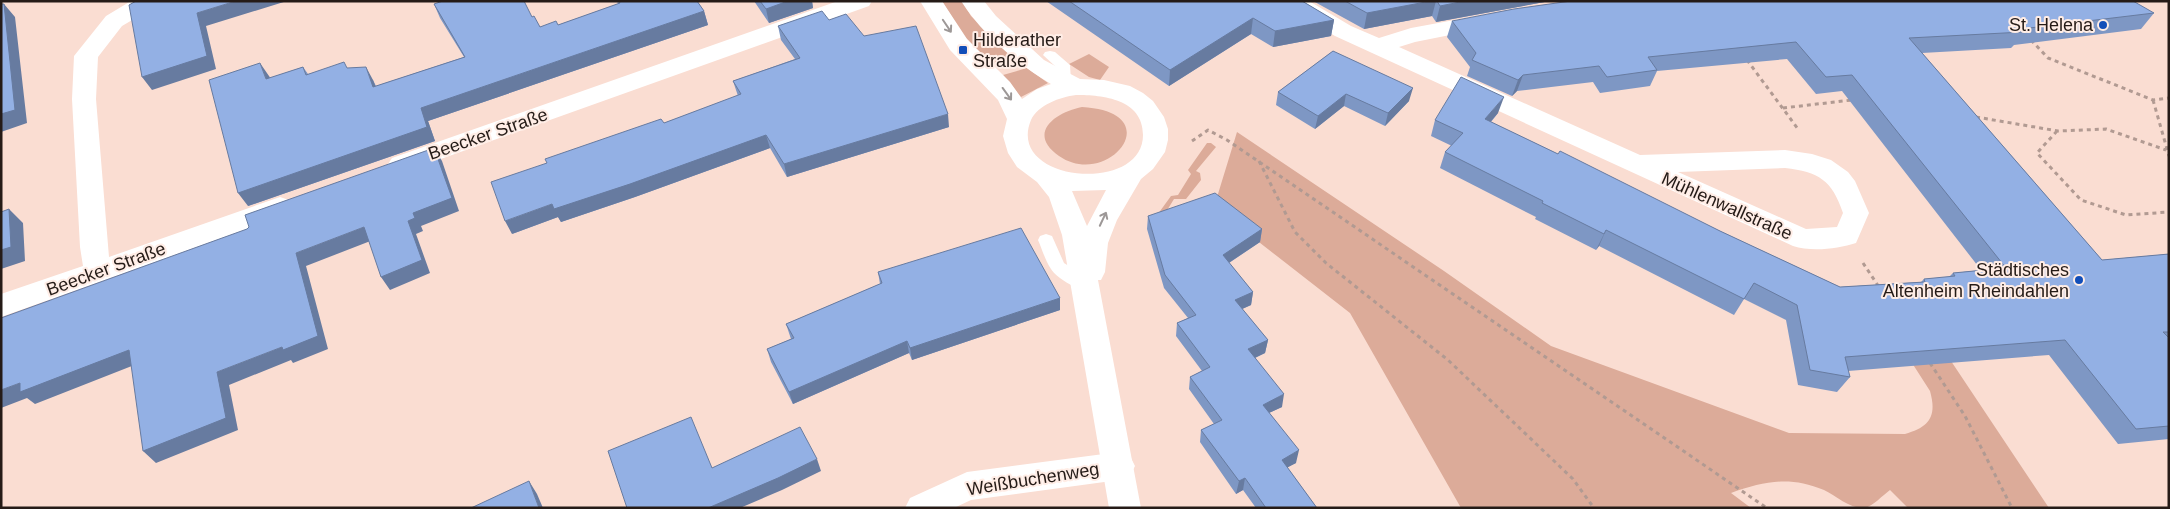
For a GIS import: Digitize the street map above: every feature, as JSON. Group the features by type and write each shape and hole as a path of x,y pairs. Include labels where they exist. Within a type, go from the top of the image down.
{"street":[{"path":"98,272 94,247 84,99 86,56 114,21 148,1"},
{"name":"Beecker Straße","path":"379,172 861,1"},
{"path":"931,1 963,50 1001,85 1013,102 1019,119"},
{"path":"972,1 988,21 1036,65 1070,84 1100,87 1122,93 1141,104 1152,117 1157,131 1155,146 1146,161 1131,173 1109,207 1096,234 1087,294"},
{"name":"Mühlenwallstraße","path":"1292,1 1343,31 1379,46 1634,164 1802,239 1846,236 1856,213 1851,196 1837,176 1825,166 1803,160 1785,158 1634,164"},
{"path":"1379,46 1411,35 1509,16"},
{"path":"1070,84 1032,103 1019,119 1015,135 1018,150 1030,165 1047,176 1059,189 1068,205 1087,294 1125,508"},
{"path":"1047,176 1075,183 1105,182 1131,173"},
{"name":"Beecker Straße","path":"1,306 304,199"},
{"name":"Weißbuchenweg","path":"921,508 967,486 1119,466"}],"lane":[{"path":"1050,54 1063,65 1070,84"},
{"path":"1046,240 1058,267 1087,294"}],"path":[{"path":"2028,37 2048,58 2153,100 2169,98"},
{"path":"1750,55 1747,60 1783,108 1859,100"},
{"path":"2153,100 2169,156"},
{"path":"1967,115 2058,131 2106,130 2166,150"},
{"path":"1192,141 1208,130 1258,160 1426,277 1766,508"},
{"path":"2058,131 2038,153 2081,200 2126,215 2169,212"},
{"path":"1258,160 1295,232 1326,263 1448,360 1573,479 1594,508"},
{"path":"1846,236 1884,293"},
{"path":"1927,359 1965,416 2012,508"}],"shaded area":[{"path":"942,1 962,1 971,16 1015,57 991,64 963,35"},
{"path":"1089,54 1109,67 1100,80 1089,77 1069,64"},
{"path":"1027,68 1048,83 1021,97 1003,75"},
{"path":"1082,107 1109,112 1123,122 1127,134 1122,146 1111,157 1096,163 1078,164 1059,156 1049,147 1045,139 1048,125 1063,114"},
{"path":"1237,132 1444,271 1551,346 1789,433 1905,434 1926,424 1930,419 1933,407 1930,391 1864,288 1905,292 2049,508 1908,508 1890,490 1871,505 1859,508 1812,486 1800,483 1778,482 1766,483 1731,493 1751,508 1461,508 1350,313 1214,207"},
{"path":"1207,143 1211,143 1216,147 1196,171 1200,173 1201,180 1186,199 1174,199 1158,225 1147,229 1171,196 1178,195 1191,174 1188,170"}],"building":[{"path":"136,1 236,1 197,13 207,56 142,77 129,5"},
{"path":"443,1 524,1 532,17 534,16 540,27 556,21 558,25 620,3 619,1 697,1 704,11 421,108 427,127 238,193 209,80 260,63 266,79 303,67 306,75 344,62 347,68 366,67 373,87 465,57 434,4"},
{"path":"760,1 788,1 766,9"},
{"path":"1069,1 1302,1 1334,20 1275,31 1253,18 1170,70"},
{"path":"1345,1 1431,1 1367,13"},
{"path":"1437,1 1465,1 1440,6"},
{"path":"1571,1 2133,1 2154,13 2021,29 2023,32 1909,38 2102,260 2169,254 2169,332 2163,332 2169,338 2169,426 2136,429 2065,340 1845,357 1850,377 1810,370 1797,305 1754,283 1744,299 1606,230 1604,234 1445,152 1463,133 1435,120 1461,77 1504,97 1485,119 1558,154 1560,151 1720,231 1840,287 1925,282 1924,279 1955,276 1953,273 2006,268 1852,75 1826,77 1796,42 1648,57 1657,70 1607,77 1599,66 1523,75 1518,80 1472,60 1476,53 1452,21 1514,9"},
{"path":"1,4 4,4 15,110 1,114"},
{"path":"822,11 829,20 846,14 864,36 916,26 948,114 784,164 766,135 630,184 554,209 552,204 505,221 491,182 547,163 545,159 661,119 664,123 741,94 733,81 800,58 778,26"},
{"path":"1333,51 1413,88 1388,113 1346,94 1318,116 1278,92"},
{"path":"434,148 452,198 413,213 415,218 408,221 422,260 381,277 364,227 296,253 318,336 283,350 282,347 217,372 226,418 143,451 129,350 20,392 20,383 1,390 1,318 247,229 249,227 245,215"},
{"path":"1215,193 1262,229 1223,255 1253,292 1235,300 1268,340 1248,349 1284,394 1263,405 1299,450 1282,460 1317,508 1266,508 1245,478 1239,481 1201,430 1222,420 1190,377 1210,367 1177,323 1196,315 1165,275 1148,216"},
{"path":"9,209 11,247 1,250 1,212"},
{"path":"1021,228 1060,298 910,348 907,341 789,392 767,349 794,338 786,324 882,283 878,272"},
{"path":"691,417 712,468 800,427 817,459 708,508 627,508 608,451"},
{"path":"529,481 539,508 471,508"}],"place":[{"name":"St. Helena","path":"2103,25"},
{"name":"Hilderather Straße","path":"963,50"},
{"name":"Städtisches Altenheim Rheindahlen","path":"2079,280"}]}
